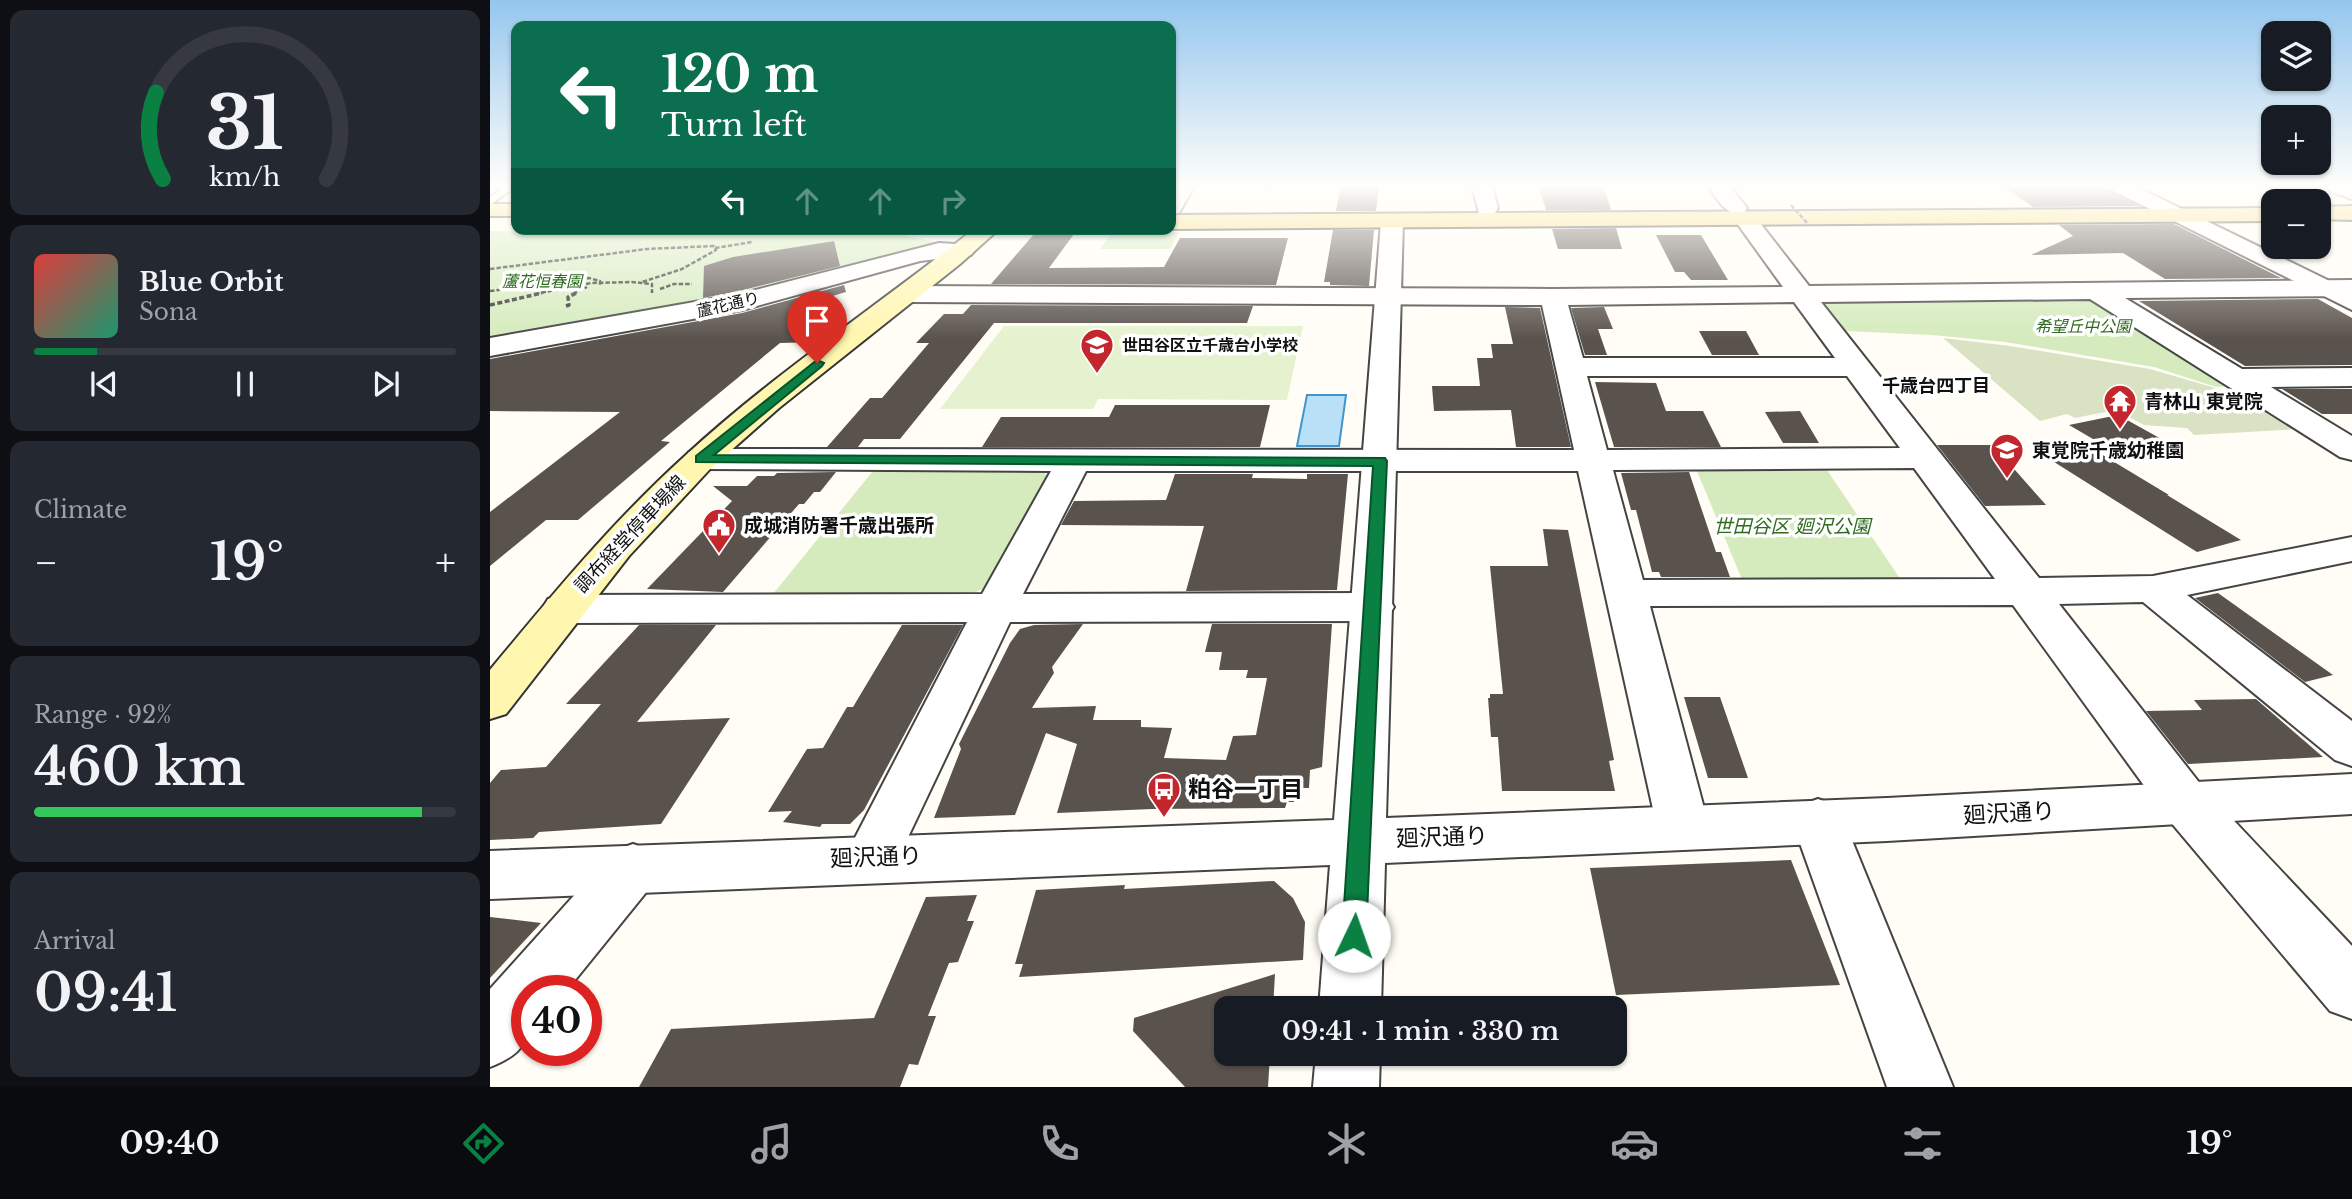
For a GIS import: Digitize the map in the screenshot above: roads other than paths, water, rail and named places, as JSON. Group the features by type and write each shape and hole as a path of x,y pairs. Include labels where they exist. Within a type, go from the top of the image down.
{"main road":[{"name":"調布経堂停車場線","path":"490,702 636,522 701,459 780,393 909,294 953,240"}],"street":[{"path":"1351,996 1392,238"},
{"path":"1760,238 2187,805 2352,990"},
{"path":"2220,238 2352,302"},
{"name":"蘆花通り","path":"490,347 703,310 939,250 953,240"},
{"path":"909,294 1805,295 2352,288"},
{"path":"2097,292 2352,450"},
{"path":"1553,296 1683,827"},
{"path":"1571,367 1857,367"},
{"path":"2236,378 2352,377"},
{"path":"701,459 1073,462 1924,458"},
{"path":"872,857 995,608 1073,462"},
{"path":"1627,593 2153,589 2346,555"},
{"path":"2153,589 2352,747"},
{"path":"563,609 1373,607"},
{"name":"廻沢通り","path":"490,875 872,857 1683,827 2187,805 2352,794"},
{"path":"1818,821 1920,1087"},
{"path":"542,975 633,868"},
{"path":"490,1036 511,1012"},
{"path":"1346,1087 1347,1066"}],"water":[{"path":"1307,395 1346,395 1339,446 1297,446"}],"place":[{"name":"世田谷区立千歳台小学校","path":"1097,375"},
{"name":"青林山 東覚院","path":"2120,431"},
{"name":"東覚院千歳幼稚園","path":"2007,480"},
{"name":"成城消防署千歳出張所","path":"719,555"},
{"name":"粕谷一丁目","path":"1164,819"}],"district":[{"name":"千歳台四丁目","path":"1936,386"}],"park label":[{"name":"蘆花恒春園","path":"542,281"},
{"name":"希望丘中公園","path":"2083,326"},
{"name":"世田谷区 廻沢公園","path":"1792,526"}]}
